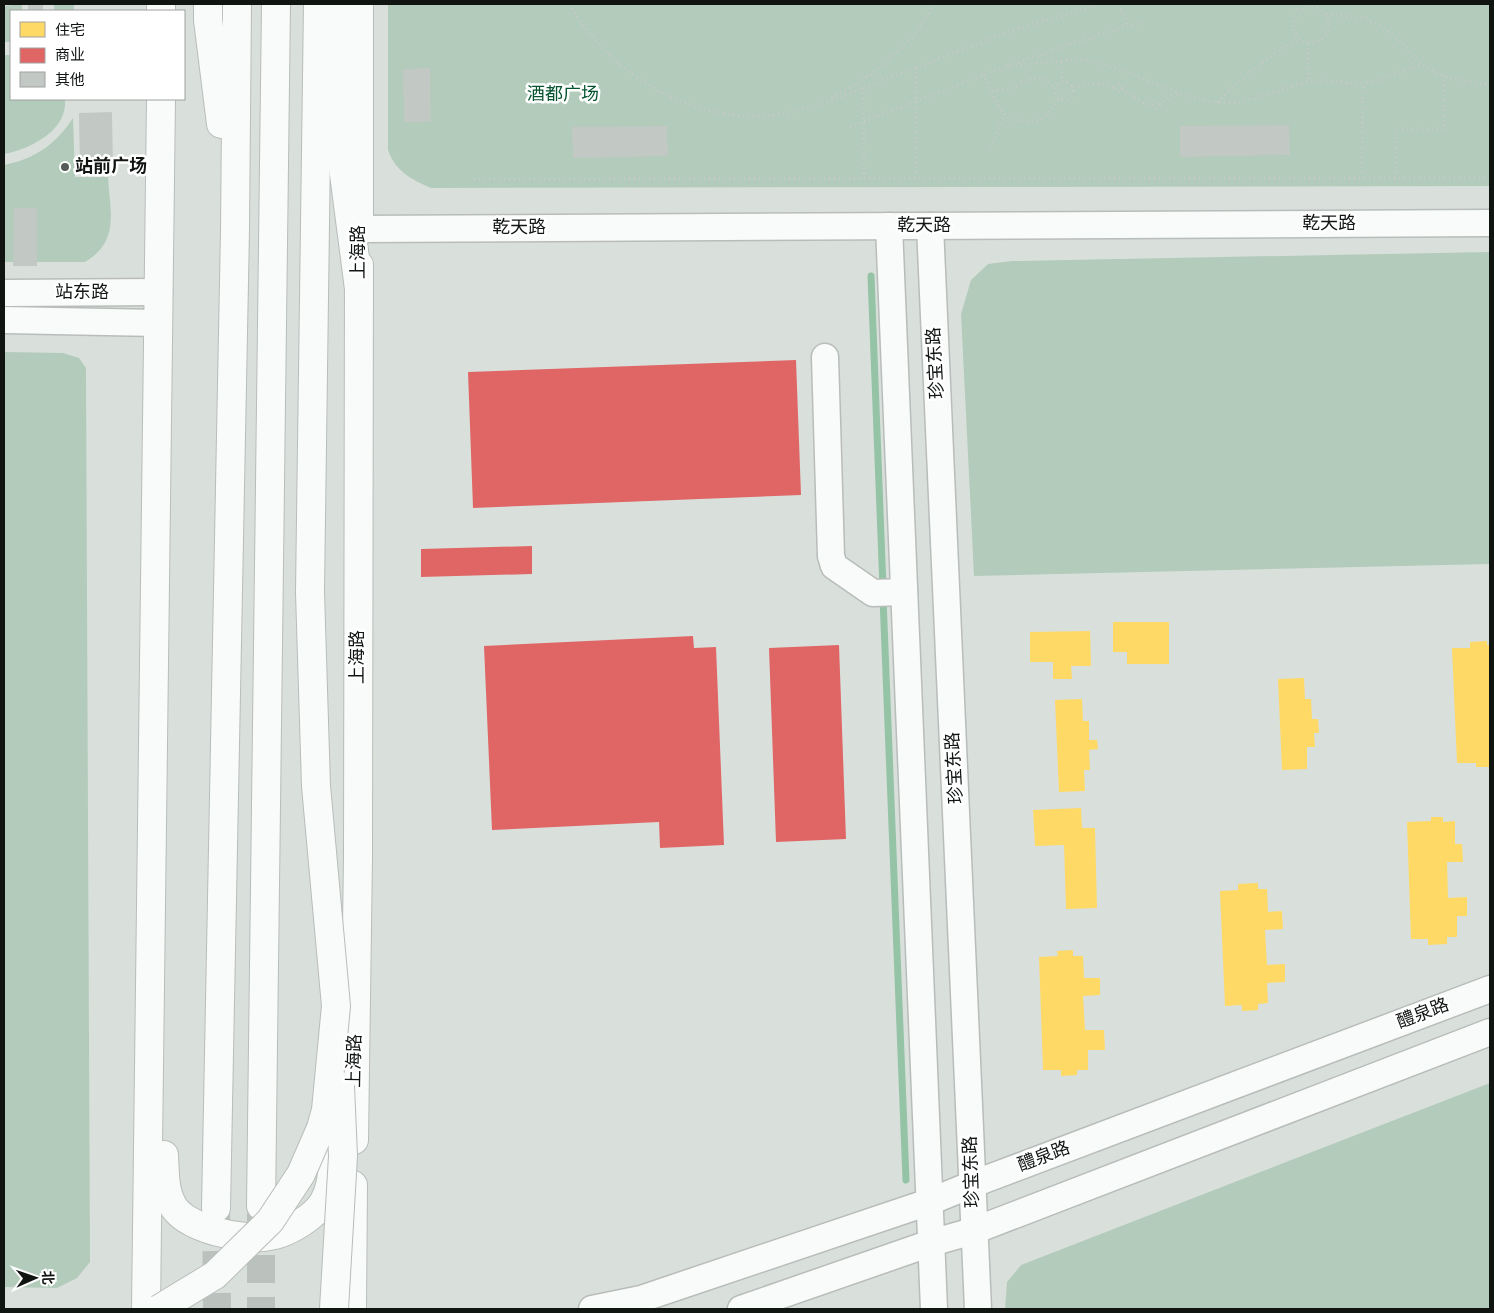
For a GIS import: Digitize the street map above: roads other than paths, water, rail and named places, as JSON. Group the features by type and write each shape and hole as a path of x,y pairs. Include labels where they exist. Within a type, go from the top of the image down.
{"main road":[{"path":"208,4 208,20 235,230"},
{"path":"216,1208 235,230 237,4"},
{"path":"261,1206 276,4"},
{"path":"318,4 310,592 316,786 336,1006 343,1156 334,1309"},
{"path":"338,4 338,128 358,289"},
{"name":"上海路","path":"352,1309 357,917 359,4"},
{"path":"146,1309 161,100"},
{"path":"152,911 166,1188 172,1205 181,1214 214,1231 236,1236 270,1236 292,1227 323,1202 332,1182 357,917"},
{"path":"159,1309 215,1275 270,1221 301,1174 321,1128 326,1110 336,1006"}],"street":[{"name":"乾天路","path":"359,229 1490,223"},
{"path":"889,226 934,1309"},
{"name":"珍宝东路","path":"930,226 973,1184 973,1231 978,1309"},
{"name":"站东路","path":"4,293 159,292"},
{"name":"站东路","path":"4,320 157,323"},
{"path":"825,357 831,556 834,566 873,594 904,592"},
{"name":"醴泉路","path":"592,1309 641,1299 929,1202 1490,989"},
{"path":"742,1309 931,1243 973,1231 1490,1032"}],"waterway":[{"path":"871,276 883,588"},
{"path":"883,598 906,1180"}],"tunnel":[{"path":"216,1209 217,1309"},
{"path":"261,1213 261,1309"}],"place":[{"name":"站前广场","path":"65,167"}],"park label":[{"name":"酒都广场","path":"563,95"}]}
